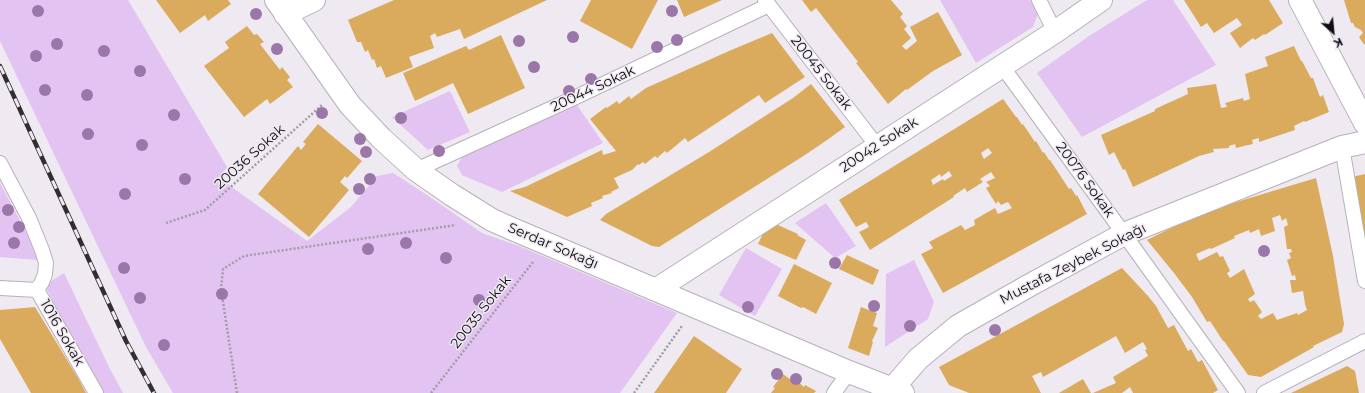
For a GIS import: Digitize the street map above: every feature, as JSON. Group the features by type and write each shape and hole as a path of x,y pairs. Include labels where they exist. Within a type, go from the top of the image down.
{"street":[{"path":"281,7 314,0"},
{"name":"20042 Sokak","path":"657,290 1055,32 1101,0"},
{"path":"1300,0 1365,123"},
{"name":"Serdar Sokağı","path":"281,7 350,105 382,140 416,170 492,220 849,372 898,391"},
{"name":"Mustafa Zeybek Sokağı","path":"898,391 918,359 958,326 1030,284 1124,234 1342,147 1365,142"}],"lane":[{"path":"1039,0 1055,32"},
{"name":"20045 Sokak","path":"767,3 877,146"},
{"name":"20044 Sokak","path":"416,170 574,98 767,3"},
{"name":"20076 Sokak","path":"1002,66 1238,393"},
{"path":"1342,147 1365,281"},
{"name":"1016 Sokak","path":"0,163 29,218 46,263 45,274 37,290 96,393"},
{"path":"0,288 37,290"},
{"path":"1264,393 1365,341"},
{"path":"834,393 849,372"}],"path":[{"name":"20036 Sokak","path":"166,223 205,210 339,90"},
{"path":"237,393 221,289 223,269 244,256 492,220"},
{"name":"20035 Sokak","path":"431,393 547,244"},
{"path":"634,393 696,306"}],"shaded area":[{"path":"0,0 128,0 227,167 219,178 307,241 351,207 377,176 393,173 482,233 519,246 677,313 620,393 173,393 146,347 0,41"},
{"path":"940,0 1030,0 1038,14 1033,27 976,63"},
{"path":"1147,0 1173,0 1216,65 1082,137 1037,73 1089,36"},
{"path":"450,91 470,132 428,150 392,117"},
{"path":"577,105 603,143 502,192 462,175 457,166 462,157"},
{"path":"0,183 28,236 38,260 0,257"},
{"path":"826,203 856,246 835,258 795,223"},
{"path":"746,248 782,269 755,316 719,295"},
{"path":"914,260 934,302 928,319 885,347 886,274"},
{"path":"64,273 123,393 97,393 89,378 45,285"}],"building":[{"path":"156,0 228,0 231,4 208,21 205,15 180,33"},
{"path":"394,0 547,0 464,39 460,29 437,37 435,33 430,36 434,48 409,57 413,67 386,78 381,66 377,68 374,59 372,60 368,50 365,52 361,42 357,42 348,20"},
{"path":"591,0 658,0 632,49 580,21"},
{"path":"677,0 722,0 684,17"},
{"path":"802,0 891,0 903,14 900,17 907,26 904,29 911,38 902,46 906,50 917,41 910,27 938,12 962,55 933,71 907,90 906,89 888,104 816,8 811,12"},
{"path":"1184,0 1269,0 1283,23 1255,40 1253,38 1240,48 1230,33 1242,25 1237,18 1214,33 1207,23 1201,27"},
{"path":"1344,0 1365,0 1365,45 1359,37 1363,33 1355,27 1353,23 1351,23"},
{"path":"247,26 254,35 257,34 264,42 260,44 280,70 282,67 290,77 287,80 293,87 270,104 267,99 244,117 204,66 229,48 225,42"},
{"path":"772,33 805,77 765,103 759,95 688,142 685,138 667,153 665,151 657,158 655,156 645,164 643,162 639,165 638,164 632,170 614,178 619,188 611,192 612,193 602,196 603,198 591,203 592,206 567,217 510,191 525,187 602,150 603,155 616,151 590,119 606,107 607,108 617,101 619,104 629,96 631,99 646,88"},
{"path":"501,35 525,88 468,114 453,83 415,101 403,73 466,46 469,50"},
{"path":"1294,46 1311,78 1313,78 1320,97 1323,95 1329,112 1294,126 1295,130 1259,142 1259,138 1252,140 1253,144 1236,148 1235,144 1229,146 1229,148 1213,149 1214,152 1199,156 1133,187 1125,169 1123,170 1114,152 1109,155 1101,135 1155,111 1155,109 1188,94 1187,88 1216,84 1221,108 1227,107 1225,103 1243,98 1244,101 1250,99 1245,74 1268,66 1265,57"},
{"path":"811,84 845,127 805,155 659,247 652,246 600,220 606,214 709,152 793,98"},
{"path":"1003,99 1035,142 1036,141 1043,153 1044,152 1050,160 1069,189 1071,188 1076,196 1077,195 1087,214 943,293 921,254 933,248 929,242 961,225 965,230 975,225 974,220 995,208 998,214 1012,208 1008,202 1001,205 998,201 996,204 986,188 990,186 986,182 995,178 991,172 980,179 983,182 967,192 965,188 953,196 954,197 870,250 859,232 869,227 866,222 856,227 839,200","holes":["988,148 992,153 984,159 981,153","949,171 952,176 933,185 931,180 940,174 941,177"]},
{"path":"318,124 362,161 347,178 345,176 340,182 349,190 309,237 258,194 298,146 301,150 306,144 303,142"},
{"path":"1365,174 1365,236 1364,236 1352,177"},
{"path":"1316,178 1333,256 1344,324 1342,332 1313,346 1314,347 1261,377 1248,375 1210,321 1207,322 1192,297 1147,240 1185,221 1223,206","holes":["1280,215 1282,221 1286,218 1288,225 1284,227 1287,249 1291,249 1292,252 1289,253 1291,258 1287,260 1292,276 1295,275 1296,280 1290,280 1292,293 1303,291 1307,310 1298,315 1297,313 1277,320 1273,313 1261,319 1258,316 1262,312 1254,300 1250,302 1248,299 1255,294 1244,269 1230,278 1227,273 1230,271 1223,256 1220,257 1217,252 1199,261 1196,254 1210,248 1211,249 1235,238 1234,236 1249,230 1250,233 1259,229 1261,236 1275,231 1272,218"]},
{"path":"769,221 798,234 797,235 806,240 796,260 758,244"},
{"path":"847,255 879,270 873,285 839,269"},
{"path":"794,264 832,283 816,314 778,296"},
{"path":"1122,268 1156,306 1168,328 1174,325 1188,351 1191,349 1198,362 1202,360 1218,390 1213,393 1133,393 1130,387 1122,393 1093,393 1116,383 1113,377 1148,356 1145,350 1147,349 1143,342 1125,353 1116,336 1043,377 1041,372 1032,376 1041,393 969,393 949,385 939,367"},
{"path":"35,307 86,393 31,393 0,339 0,310"},
{"path":"861,307 877,313 873,326 878,328 872,341 869,356 848,348"},
{"path":"694,336 742,369 726,393 654,393"},
{"path":"1347,366 1355,371 1359,393 1291,393"},
{"path":"783,374 795,383 796,380 804,387 805,385 816,391 814,393 771,393 775,388 773,387"},
{"path":"1083,379 1091,393 1059,393"}],"railway":[{"path":"0,66 126,341 154,393"}]}
